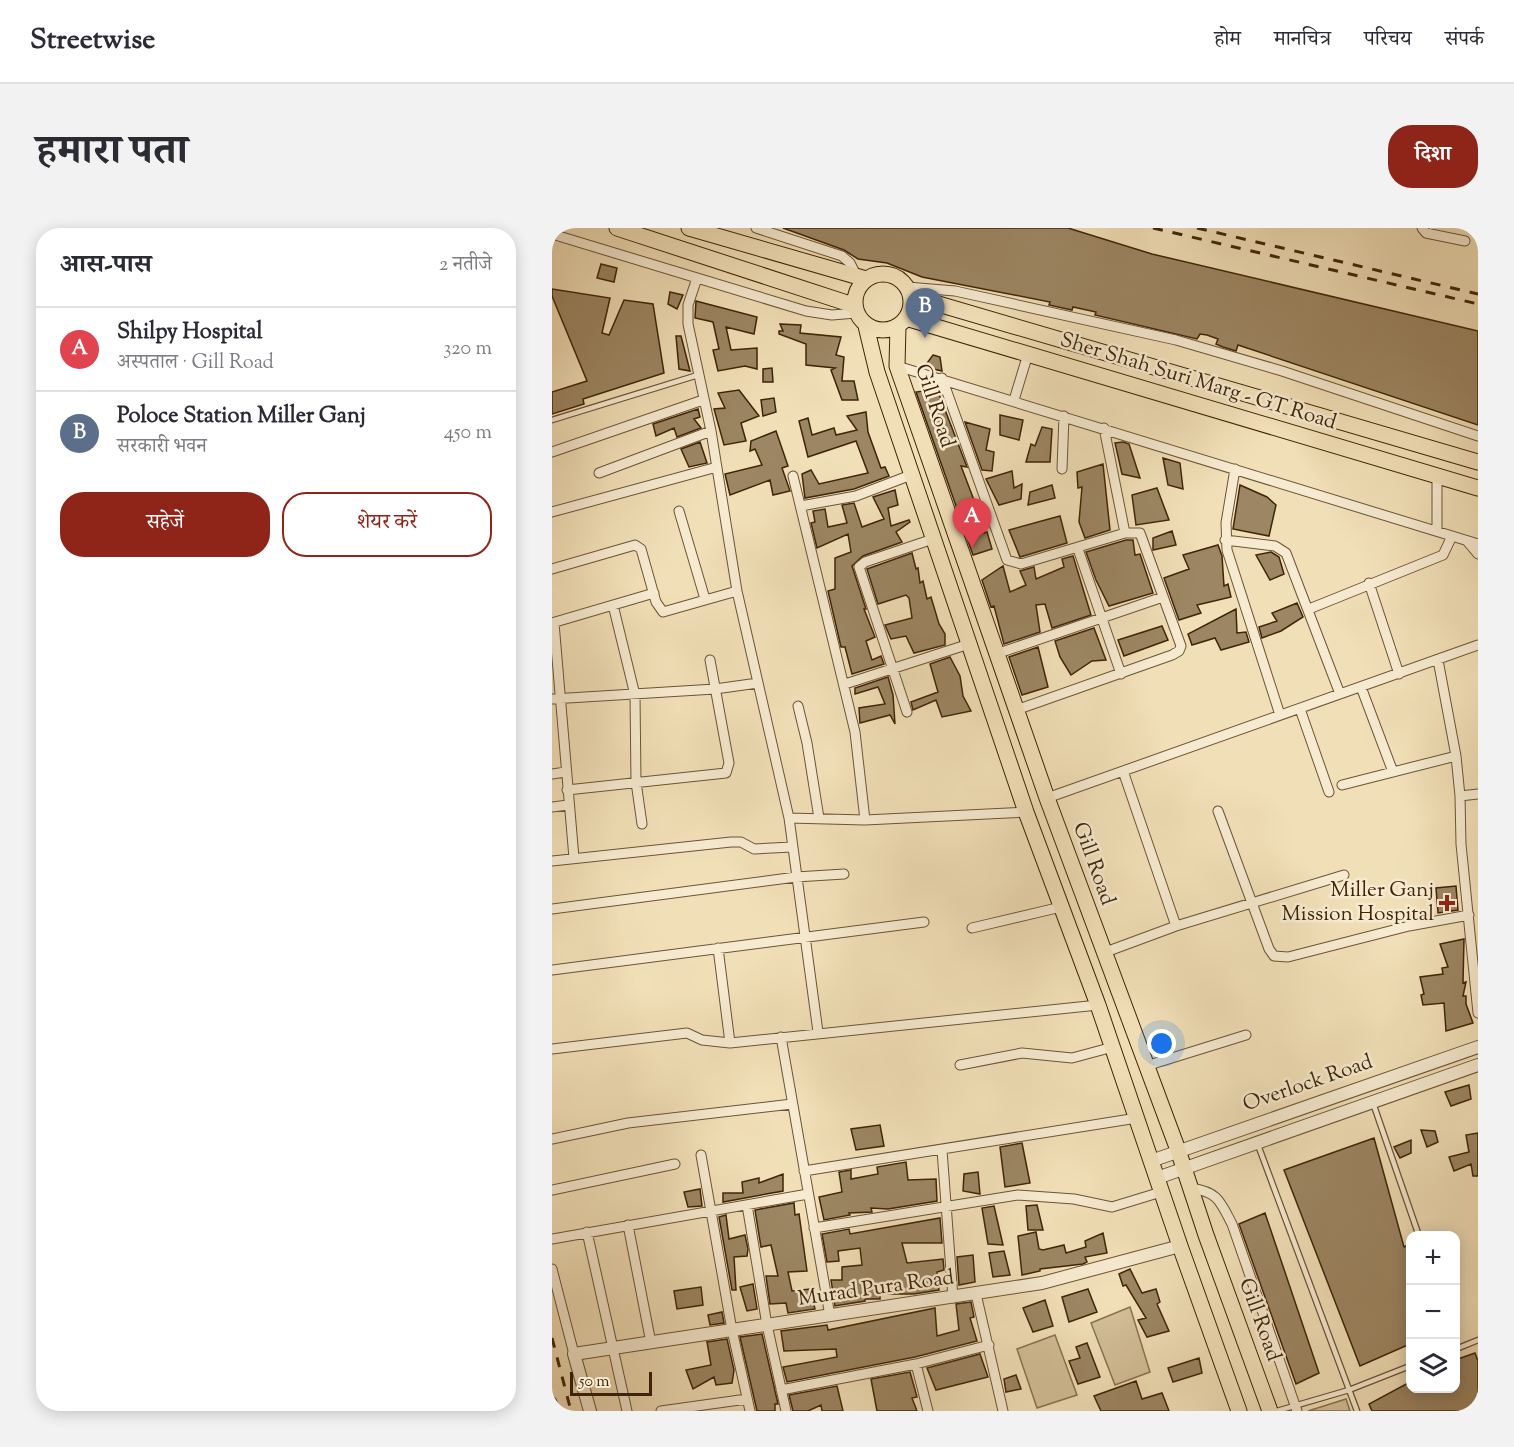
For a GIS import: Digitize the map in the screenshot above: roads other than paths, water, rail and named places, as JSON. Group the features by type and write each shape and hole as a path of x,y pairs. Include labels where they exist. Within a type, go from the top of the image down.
{"main road":[{"path":"617,228 855,309 866,326"},
{"name":"Sher Shah Suri Marg - GT Road","path":"690,228 861,278 892,275 909,291 1478,462"},
{"path":"855,309 861,278"},
{"path":"902,322 910,311 909,291"},
{"name":"Sher Shah Suri Marg - GT Road","path":"866,326 882,331 902,322 1028,354 1478,488"},
{"name":"Gill Road","path":"902,322 897,366 1047,798 1178,1150 1270,1411"},
{"name":"Gill Road","path":"866,326 877,372 911,475 1026,812 1113,1047 1235,1410"}],"street":[{"path":"756,228 842,256 861,278"},
{"path":"1422,228 1426,233 1465,241"},
{"path":"552,234 820,315 855,309"},
{"path":"697,278 687,315 711,432 737,591 789,818 818,1032"},
{"path":"909,291 955,291 1176,340 1282,371 1478,436"},
{"path":"1014,400 1028,354"},
{"path":"897,366 1478,544"},
{"path":"942,378 1007,560 1022,564 1125,533 1136,532 1143,537 1179,639 1179,651 1121,674 1016,710"},
{"path":"552,452 703,400"},
{"path":"1062,469 1064,416"},
{"path":"1104,428 1125,533"},
{"path":"599,473 711,432"},
{"path":"552,512 717,467"},
{"path":"1235,469 1225,540 1230,567 1280,715"},
{"path":"801,506 856,496 911,475"},
{"path":"793,476 845,684 859,754 865,820"},
{"path":"1437,476 1437,531"},
{"path":"679,511 705,599"},
{"path":"1309,609 1443,555 1452,536"},
{"path":"907,712 859,567 865,562 933,539"},
{"path":"1225,540 1281,548 1286,553 1341,694"},
{"path":"1467,541 1478,554"},
{"path":"552,569 635,545 641,549 654,593 663,612 737,591"},
{"path":"1078,549 1121,674"},
{"path":"1369,583 1399,674"},
{"path":"574,858 556,698 553,623 654,593"},
{"path":"996,654 1163,597"},
{"path":"613,605 635,695 636,782 642,824"},
{"path":"845,684 969,644"},
{"path":"1047,798 1478,645"},
{"path":"567,790 716,775 728,771 729,763 710,660"},
{"path":"1438,660 1456,756 1461,844 1478,1013"},
{"path":"556,698 635,695 758,683"},
{"path":"1361,687 1393,772"},
{"path":"798,706 807,743 819,818"},
{"path":"1300,709 1329,792"},
{"path":"1342,786 1456,756"},
{"path":"1123,771 1176,926"},
{"path":"552,774 565,772"},
{"path":"1460,796 1478,794"},
{"path":"552,807 568,805"},
{"path":"1218,811 1269,949 1278,957 1288,957 1409,926 1469,915"},
{"path":"789,818 865,820 1026,812"},
{"path":"552,861 731,842 741,842 754,849 792,847"},
{"path":"552,909 844,874"},
{"path":"1103,953 1176,926 1344,875"},
{"path":"972,928 1061,907"},
{"path":"552,970 924,922"},
{"path":"718,948 730,1043"},
{"path":"552,1049 681,1033 710,1042 730,1043 818,1032 1098,1005"},
{"path":"1146,1066 1246,1035"},
{"path":"781,1037 830,1316"},
{"path":"960,1065 1022,1053 1072,1058 1113,1047"},
{"name":"Overlock Road","path":"1151,1161 1251,1124 1478,1047"},
{"name":"Overlock Road","path":"1159,1185 1184,1168 1478,1065"},
{"path":"1367,1085 1373,1103"},
{"path":"552,1139 628,1123 792,1104"},
{"path":"804,1171 1137,1118"},
{"path":"1251,1124 1257,1142"},
{"path":"942,1150 953,1298"},
{"path":"701,1155 732,1330 750,1411"},
{"path":"552,1190 675,1164"},
{"path":"814,1228 1018,1195 1074,1199 1112,1207 1159,1185"},
{"path":"1191,1188 1210,1191 1221,1202 1232,1224 1296,1408"},
{"path":"552,1239 808,1194"},
{"path":"747,1204 767,1324 786,1411"},
{"path":"628,1225 651,1343"},
{"path":"587,1233 627,1411"},
{"name":"Murad Pura Road","path":"574,1354 1042,1284 1179,1246"},
{"path":"552,1269 590,1411"},
{"path":"976,1294 1003,1411"},
{"path":"781,1390 916,1364 989,1345"},
{"path":"916,1364 928,1411"},
{"path":"661,1411 747,1399"},
{"path":"552,1402 554,1411"}],"lane":[{"path":"552,420 698,375"},
{"path":"1373,1103 1417,1231"},
{"path":"1257,1142 1357,1411"},
{"path":"1460,1347 1478,1340"},
{"path":"1277,1411 1296,1408 1406,1368"}],"railway":[{"path":"1153,228 1478,304"},
{"path":"1197,228 1478,294"},
{"path":"552,1338 571,1411"}],"place":[{"name":"Poloce Station Miller Ganj","path":"925,338"},
{"name":"Shilpy Hospital","path":"972,548"},
{"name":"Miller Ganj Mission Hospital","path":"1447,903"}]}
